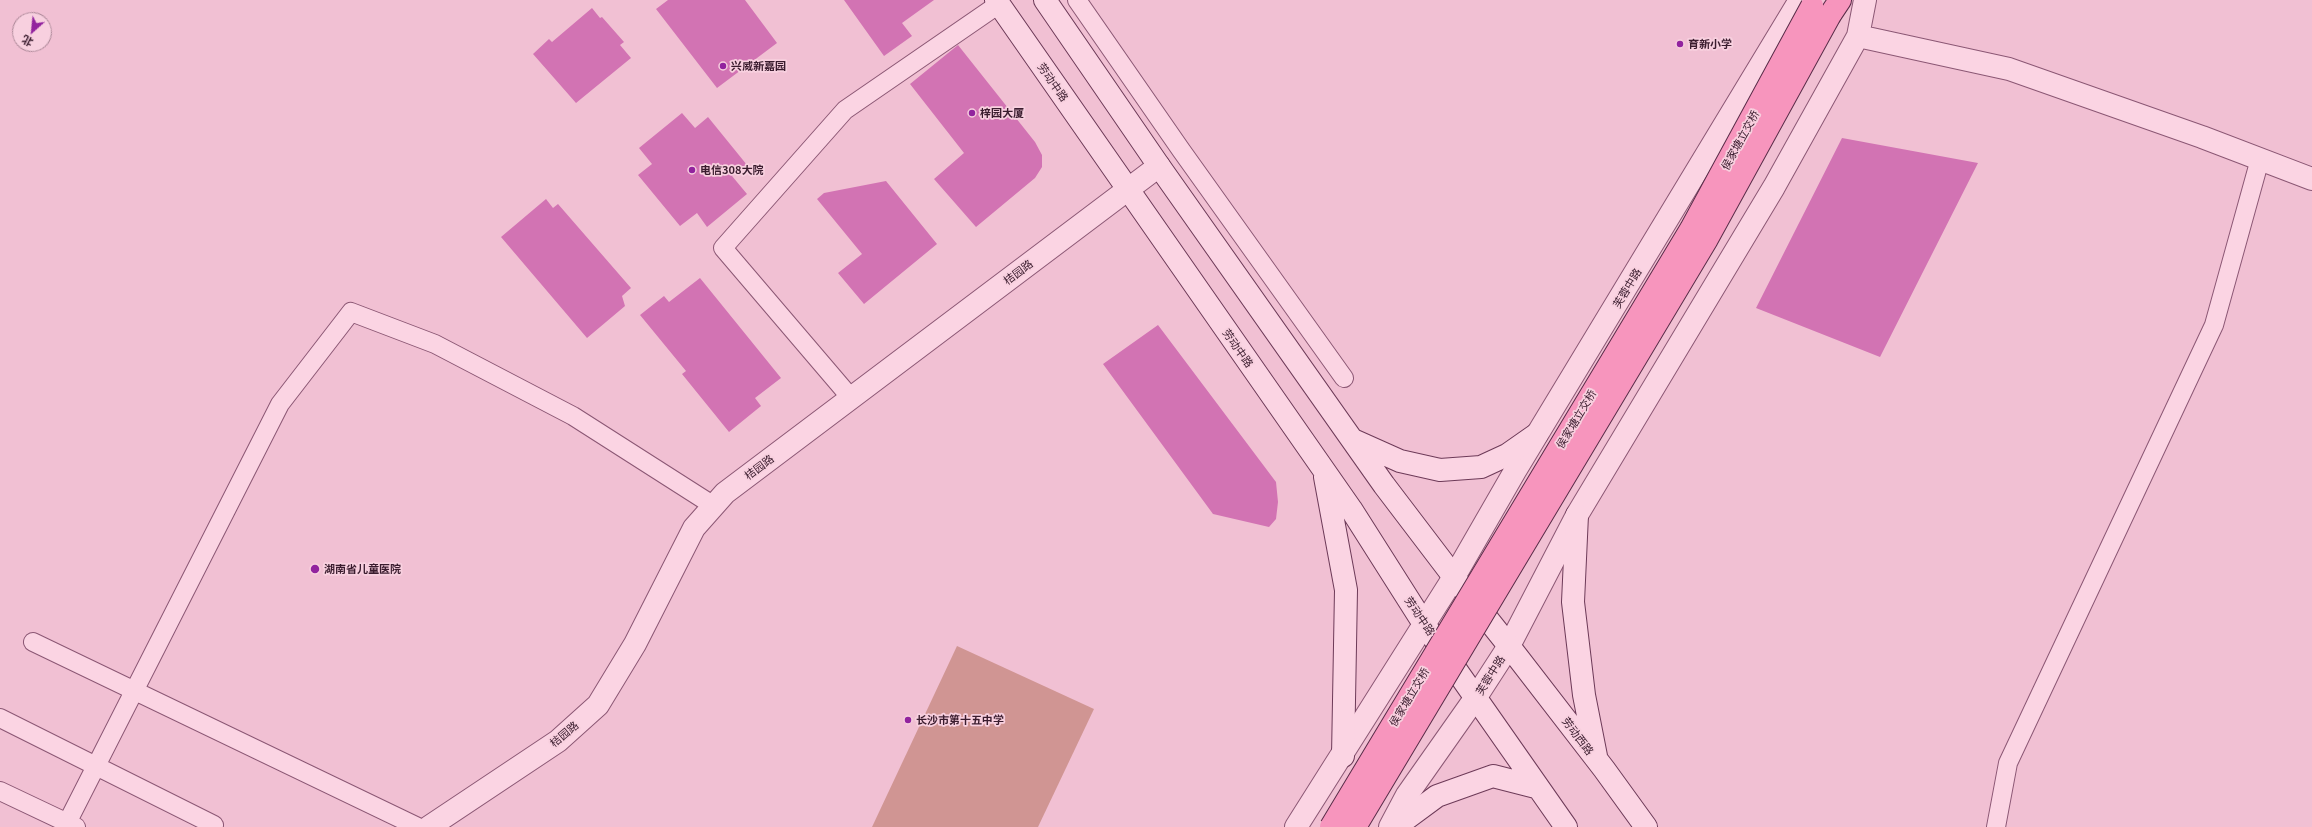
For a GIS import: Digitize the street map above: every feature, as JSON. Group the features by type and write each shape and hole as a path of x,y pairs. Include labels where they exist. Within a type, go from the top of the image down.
{"main road":[{"name":"侯家塘立交桥","path":"1331,827 1691,229 1820,4"},
{"name":"侯家塘立交桥","path":"1355,827 1707,239 1820,4"}],"street":[{"path":"1045,0 1159,166 1353,439 1454,577 1509,646"},
{"path":"1078,0 1181,150 1344,378"},
{"name":"芙蓉中路","path":"1390,827 1407,795 1476,697 1509,646 1577,515 1774,187 1858,36 1866,0"},
{"path":"851,398 723,248 845,110 998,2"},
{"name":"劳动中路","path":"998,2 1323,470 1424,624 1476,697"},
{"name":"芙蓉中路","path":"1424,624 1454,577 1538,434 1820,4"},
{"path":"1858,36 2009,69 2312,179"},
{"path":"1996,827 2008,763 2214,325 2260,159"},
{"name":"桔园路","path":"429,827 558,741 598,704 635,644 694,528 725,493 1159,166"},
{"path":"0,791 69,826 96,766 134,690 280,404 350,312 435,344 573,416 714,506"},
{"path":"1353,439 1400,461 1440,470 1481,467 1507,455 1538,434"},
{"path":"1323,470 1346,590 1343,756"},
{"path":"1577,515 1573,602 1584,695 1597,761"},
{"path":"1296,827 1343,756 1424,624"},
{"path":"34,642 418,827"},
{"name":"劳动西路","path":"1509,646 1646,827"},
{"path":"1476,697 1536,787 1566,827"},
{"path":"0,718 214,825"},
{"path":"1395,827 1437,796 1493,776 1536,787"}],"shaded area":[{"path":"957,646 1094,709 1038,827 872,827"}],"building":[{"name":"兴威新嘉园","path":"668,0 745,0 777,43 717,88 656,9"},
{"path":"844,0 934,0 902,23 912,36 884,56"},
{"path":"592,8 624,42 620,45 631,58 576,103 533,54 549,39 552,42"},
{"name":"梓园大厦","path":"958,45 1035,142 1042,155 1042,167 1035,178 976,227 934,179 964,153 910,84"},
{"name":"电信308大院","path":"682,113 695,128 708,117 747,165 732,176 747,194 707,227 697,213 680,226 638,175 652,164 639,148"},
{"path":"1842,138 1978,163 1880,357 1756,308"},
{"path":"886,181 937,244 864,304 838,273 862,254 817,199 824,193"},
{"path":"546,199 553,208 558,204 631,288 622,296 625,306 587,338 501,237"},
{"path":"700,278 781,378 755,398 761,406 729,432 682,374 686,371 640,315 664,296 669,302"},
{"path":"1158,325 1276,482 1278,502 1276,519 1269,527 1213,514 1103,364"}],"place":[{"name":"育新小学","path":"1680,44"},
{"name":"兴威新嘉园","path":"723,66"},
{"name":"梓园大厦","path":"972,113"},
{"name":"电信308大院","path":"692,170"},
{"name":"湖南省儿童医院","path":"315,569"},
{"name":"长沙市第十五中学","path":"908,720"}]}
